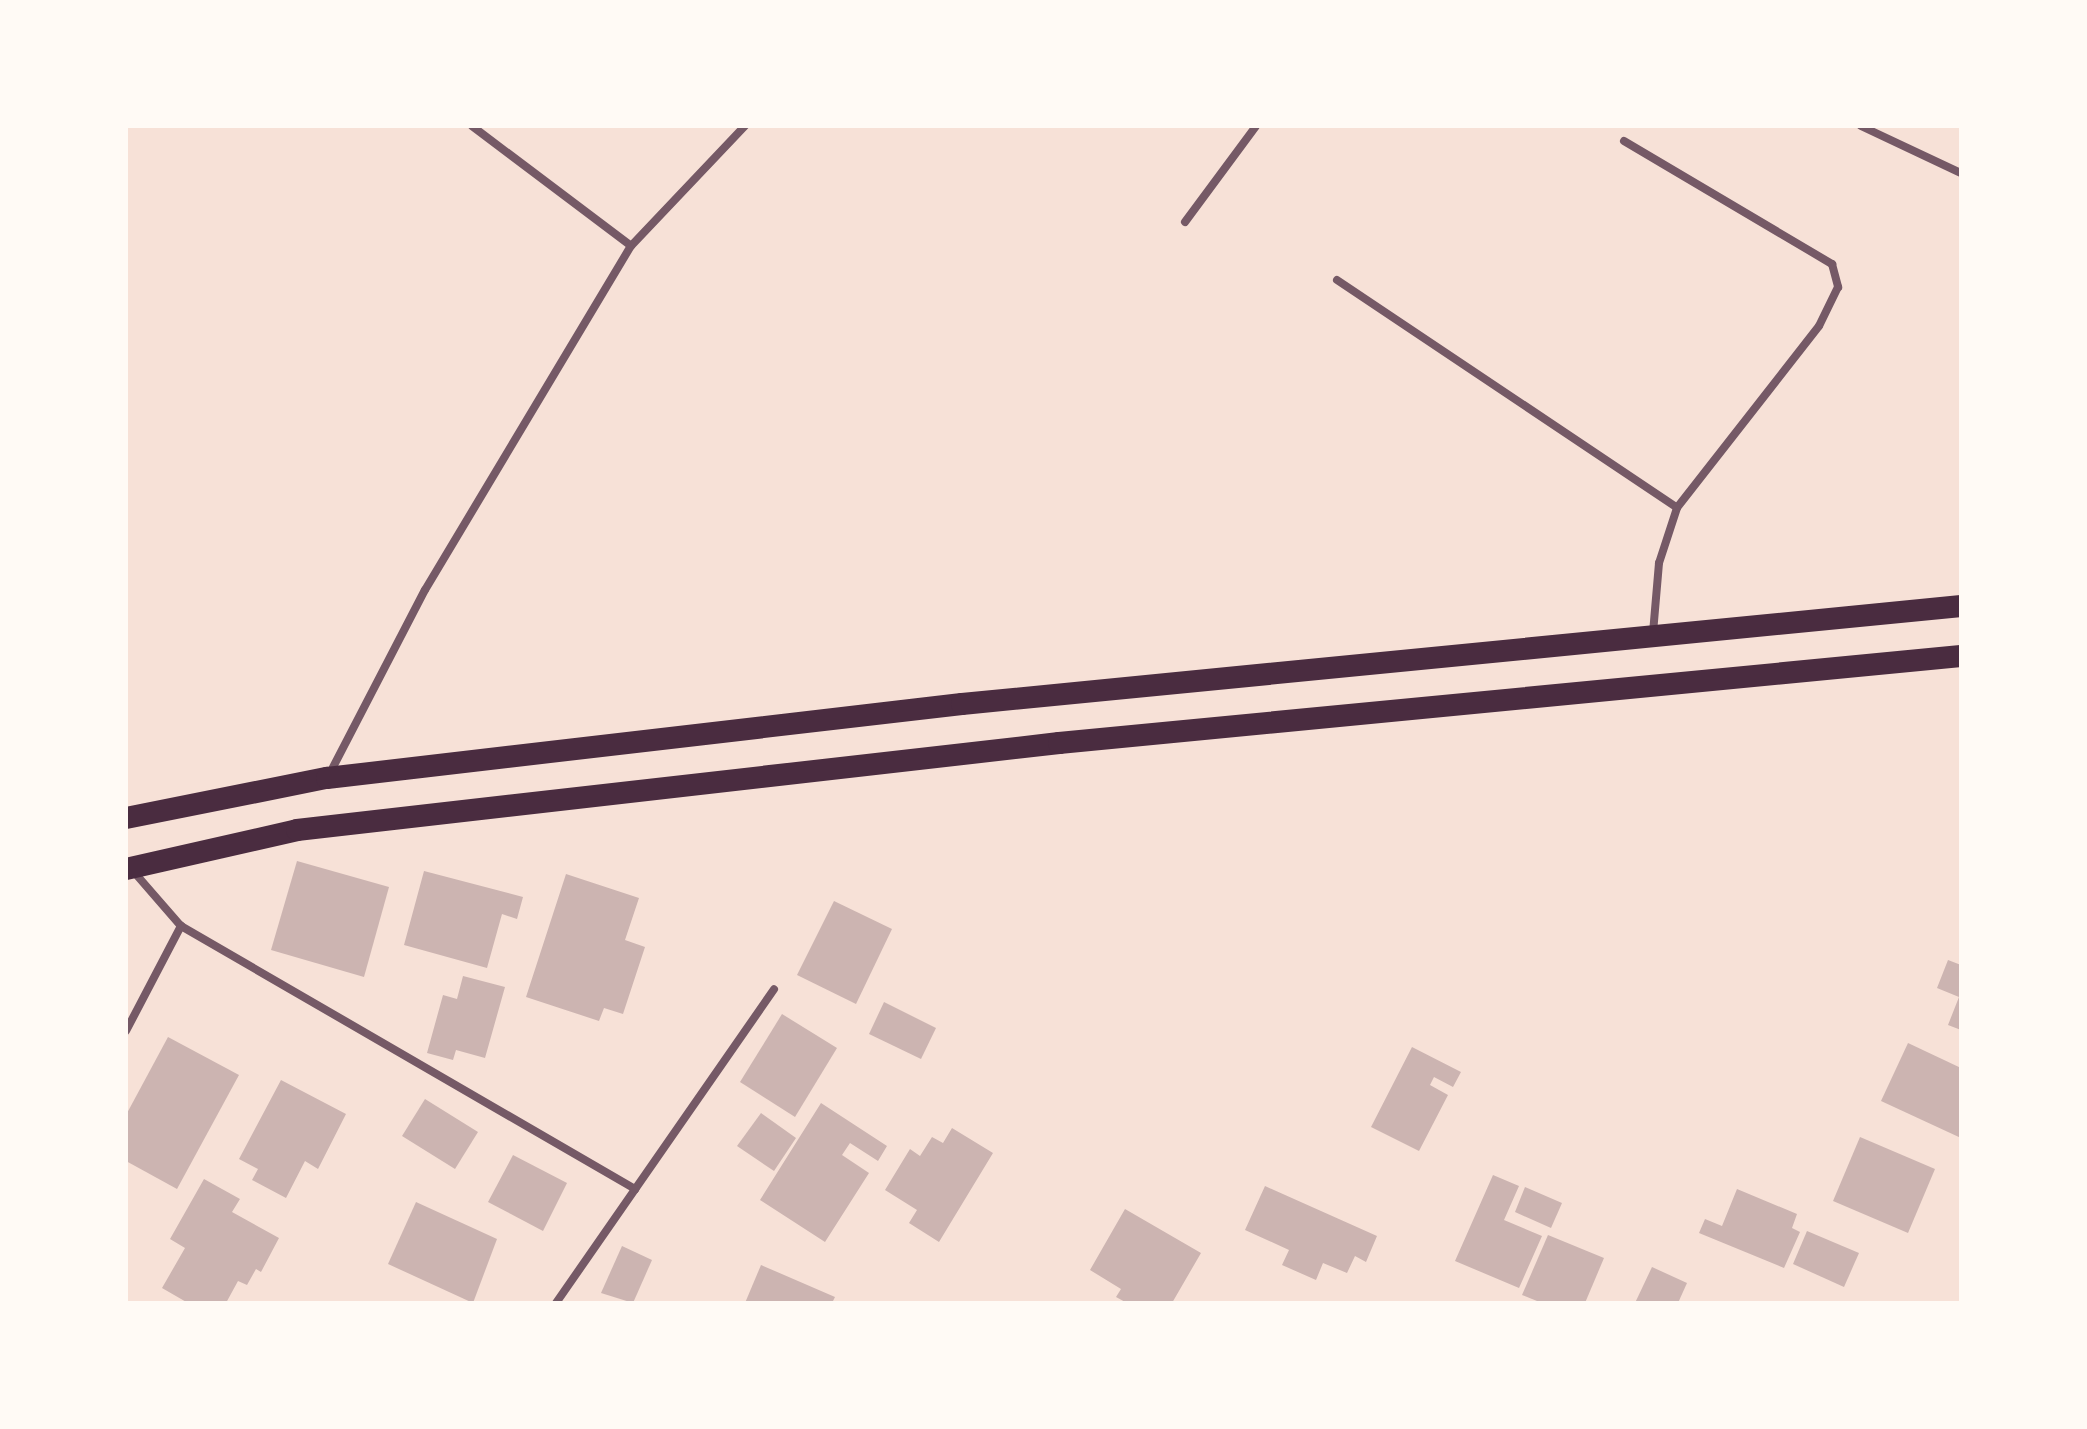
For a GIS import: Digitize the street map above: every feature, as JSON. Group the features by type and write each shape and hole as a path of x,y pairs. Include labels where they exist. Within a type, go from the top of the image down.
{"highway":[{"path":"126,818 327,778 962,704 1961,606"},
{"path":"128,868 297,830 1059,743 1961,656"}],"street":[{"path":"472,126 631,246"},
{"path":"327,778 425,590 631,246 699,169 745,126"},
{"path":"1185,222 1256,126"},
{"path":"1861,126 1961,173"},
{"path":"1624,141 1832,264 1838,287 1819,326 1677,508 1659,563 1653,638"},
{"path":"1337,280 1677,508"},
{"path":"128,868 181,926 635,1189"},
{"path":"126,1031 181,926"},
{"path":"556,1303 774,989"}],"building":[{"path":"297,861 389,887 364,977 271,950"},
{"path":"424,871 523,897 517,919 502,914 487,968 404,945"},
{"path":"566,874 639,898 625,940 645,947 623,1014 604,1008 599,1021 526,997"},
{"path":"834,901 892,929 856,1004 797,975"},
{"path":"1948,960 1961,965 1961,1030 1948,1025 1959,997 1937,988"},
{"path":"463,976 505,987 485,1058 456,1050 453,1060 427,1053 443,995 457,999"},
{"path":"884,1002 936,1028 921,1059 869,1034"},
{"path":"782,1014 837,1048 795,1117 740,1082"},
{"path":"168,1037 239,1075 177,1189 126,1161 126,1115"},
{"path":"1908,1043 1961,1068 1961,1138 1881,1101"},
{"path":"1412,1047 1461,1072 1453,1087 1434,1077 1430,1085 1448,1095 1419,1151 1371,1127"},
{"path":"281,1080 346,1114 318,1169 305,1161 286,1198 252,1180 258,1169 239,1159"},
{"path":"425,1099 478,1132 455,1169 402,1136"},
{"path":"821,1103 887,1146 878,1161 850,1143 842,1155 869,1173 825,1242 760,1200"},
{"path":"761,1113 796,1138 774,1171 737,1146"},
{"path":"952,1128 993,1153 939,1242 909,1223 917,1210 885,1190 910,1149 920,1156 932,1137 943,1143"},
{"path":"1860,1137 1935,1169 1908,1233 1833,1201"},
{"path":"513,1155 567,1183 543,1231 488,1202"},
{"path":"1493,1175 1519,1186 1504,1220 1542,1236 1519,1288 1455,1261"},
{"path":"204,1179 240,1199 232,1212 279,1238 261,1272 256,1269 247,1285 238,1281 226,1303 188,1303 162,1288 185,1248 170,1239"},
{"path":"1265,1186 1377,1236 1366,1262 1355,1256 1347,1273 1323,1263 1316,1280 1282,1265 1289,1250 1245,1230"},
{"path":"1525,1187 1562,1203 1551,1228 1515,1212"},
{"path":"1737,1189 1797,1214 1792,1228 1800,1232 1784,1268 1699,1233 1705,1219 1722,1226"},
{"path":"416,1202 497,1239 473,1303 388,1264"},
{"path":"1125,1209 1201,1253 1172,1303 1127,1303 1116,1297 1121,1289 1090,1270"},
{"path":"1807,1231 1859,1253 1844,1287 1793,1264"},
{"path":"1548,1235 1604,1258 1585,1303 1542,1303 1522,1295"},
{"path":"622,1246 652,1260 633,1303 601,1293"},
{"path":"761,1265 835,1297 832,1303 745,1303"},
{"path":"1652,1267 1687,1283 1678,1303 1635,1303"}]}
